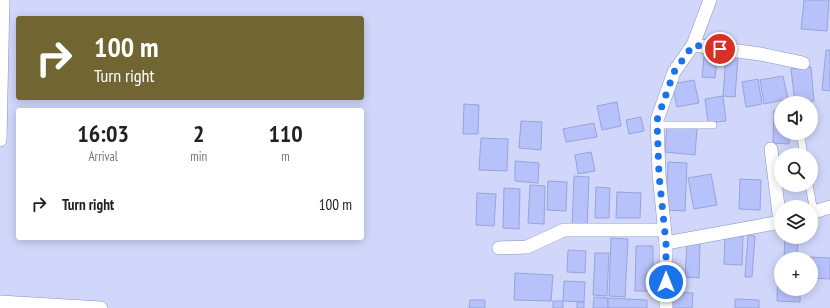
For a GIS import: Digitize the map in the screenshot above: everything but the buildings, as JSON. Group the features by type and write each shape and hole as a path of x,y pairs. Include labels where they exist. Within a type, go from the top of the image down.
{"street":[{"path":"0,140 4,0"},
{"path":"666,308 665,236 657,125 674,72 693,45 710,0"},
{"path":"693,45 760,54 803,63"},
{"path":"771,149 777,200"},
{"path":"818,211 830,206"},
{"path":"499,248 527,247 564,230 665,236 774,223"},
{"path":"0,302 101,308"}],"lane":[{"path":"657,125 713,125"}],"route":[{"path":"666,282 666,243 659,175 657,120 674,72 693,45 720,49"}]}
